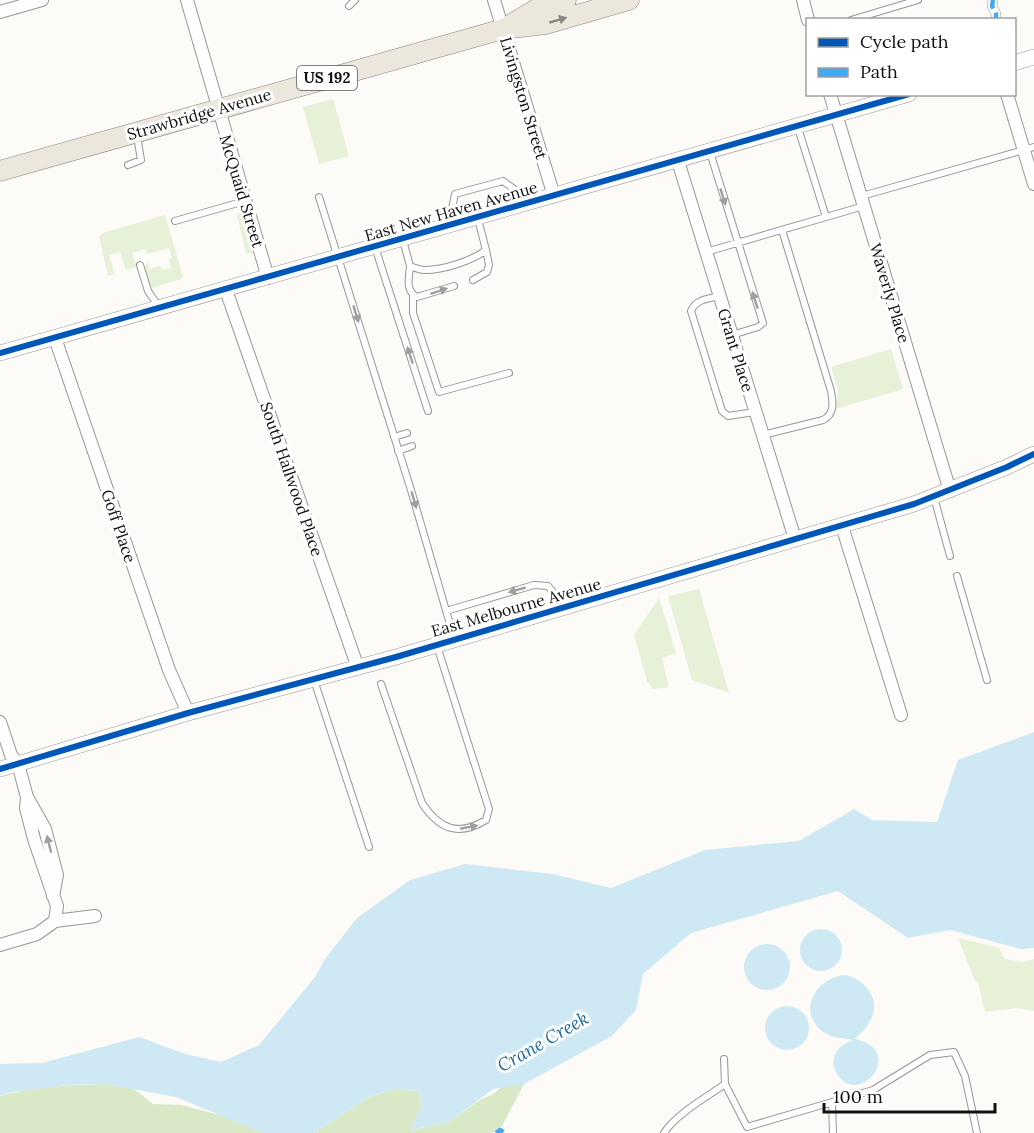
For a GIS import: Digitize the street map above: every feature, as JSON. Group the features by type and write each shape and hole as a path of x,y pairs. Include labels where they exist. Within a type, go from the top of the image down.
{"main road":[{"name":"US 192","path":"503,30 540,7 566,0"},
{"name":"US 192","path":"503,30 546,24 629,0"},
{"name":"Strawbridge Avenue","path":"0,171 60,159 136,132 218,108 503,30"}],"street":[{"path":"0,12 42,0"},
{"name":"McQuaid Street","path":"187,0 268,278"},
{"name":"Livingston Street","path":"494,0 554,196"},
{"path":"802,0 807,18"},
{"path":"993,0 992,6 996,18"},
{"path":"1016,62 1034,57"},
{"name":"Waverly Place","path":"831,96 950,490"},
{"name":"East New Haven Avenue","path":"0,354 836,117 903,96"},
{"path":"1008,96 1029,148 1034,184"},
{"name":"Grant Place","path":"678,161 795,539"},
{"name":"South Hallwood Place","path":"226,290 358,668"},
{"name":"Goff Place","path":"55,338 169,670 188,713"},
{"name":"East Melbourne Avenue","path":"0,769 188,713 358,668 842,526 934,497 1034,454"},
{"path":"842,526 901,715"},
{"path":"0,722 11,755 18,764 27,797 26,808 34,839 57,906 55,921"},
{"path":"0,945 37,934 55,921 95,916"}],"lane":[{"path":"349,6 355,0"},
{"path":"858,18 918,0"},
{"path":"798,127 826,218"},
{"path":"128,165 141,160 136,132"},
{"path":"706,252 826,218 862,202 1029,148"},
{"path":"709,152 762,323 758,327 732,335"},
{"path":"448,226 455,194 503,181 532,202"},
{"path":"319,197 454,640"},
{"path":"175,221 245,201"},
{"path":"473,280 487,272 489,265 477,217"},
{"path":"763,435 823,420 827,418 833,407 831,391 782,230"},
{"path":"403,239 411,266 409,289 413,295 413,313 439,392 509,373"},
{"path":"375,247 428,411"},
{"path":"411,266 423,270 458,263 478,257 486,250"},
{"path":"140,265 148,291 160,309"},
{"path":"413,295 417,297 454,286"},
{"path":"720,296 701,301 694,305 691,311 722,411 728,416 756,412"},
{"path":"394,437 407,433"},
{"path":"398,451 412,446"},
{"path":"934,497 950,556"},
{"path":"957,576 987,680"},
{"path":"446,611 534,585 548,586 565,607"},
{"path":"381,684 422,803 431,817 448,829 472,829 486,820 489,809 437,645"},
{"path":"314,680 369,847"},
{"path":"724,1059 725,1084 747,1127 873,1090 930,1056 954,1052 965,1076 977,1133"},
{"path":"664,1133 695,1104 725,1084"},
{"path":"832,1102 833,1133"}],"green space":[{"path":"333,99 349,156 319,164 303,107"},
{"path":"243,211 256,253 246,253 237,215"},
{"path":"165,215 183,277 149,289 142,267 147,262 150,269 160,266 162,270 171,268 169,259 172,258 169,248 147,254 145,249 132,253 137,267 126,270 120,252 109,255 115,274 108,276 99,237 102,233"},
{"path":"891,349 903,389 836,409 838,390 831,367"},
{"path":"699,589 729,693 692,680 668,596"},
{"path":"659,598 676,653 662,658 669,687 653,689 647,681 634,635"},
{"path":"958,938 999,948 1005,959 1024,962 1034,959 1034,1011 1016,1008 985,1012 978,982 975,981"},
{"path":"521,1076 524,1084 500,1130 491,1133 314,1133 371,1096 396,1089 419,1091 422,1106 411,1130 449,1122 481,1099 492,1095 508,1081"},
{"path":"105,1084 134,1089 153,1104 181,1105 224,1116 263,1133 0,1133 0,1096 39,1088"}],"water":[{"name":"Crane Creek","path":"1034,732 1034,948 1021,949 950,930 908,938 838,891 691,933 643,974 636,1010 612,1036 524,1084 493,1089 449,1122 410,1130 422,1106 419,1091 396,1089 371,1096 314,1133 263,1133 176,1097 105,1084 66,1085 13,1092 0,1096 0,1064 42,1063 139,1037 185,1054 221,1062 259,1045 315,977 325,959 357,918 410,880 465,864 553,874 611,888 705,850 799,841 854,809 872,820 937,822 958,760"},
{"path":"821,929 836,935 842,950 836,965 821,971 806,965 800,950 806,935"},
{"path":"767,944 783,951 790,967 783,983 767,990 751,983 744,967 751,951"},
{"path":"845,975 865,986 873,998 874,1005 869,1024 855,1039 871,1045 878,1055 878,1065 873,1075 865,1082 855,1085 845,1082 836,1072 833,1061 840,1048 853,1040 825,1033 816,1025 810,1007 817,990 834,978"},
{"path":"787,1006 803,1012 809,1028 803,1044 787,1050 771,1044 765,1028 771,1012"}],"marked path":[{"path":"993,0 992,6 996,18"},
{"path":"496,1133 500,1130 505,1133"}],"cycle path":[{"path":"0,353 902,96"},
{"path":"0,769 188,713 396,657 914,504 1034,454"}]}
